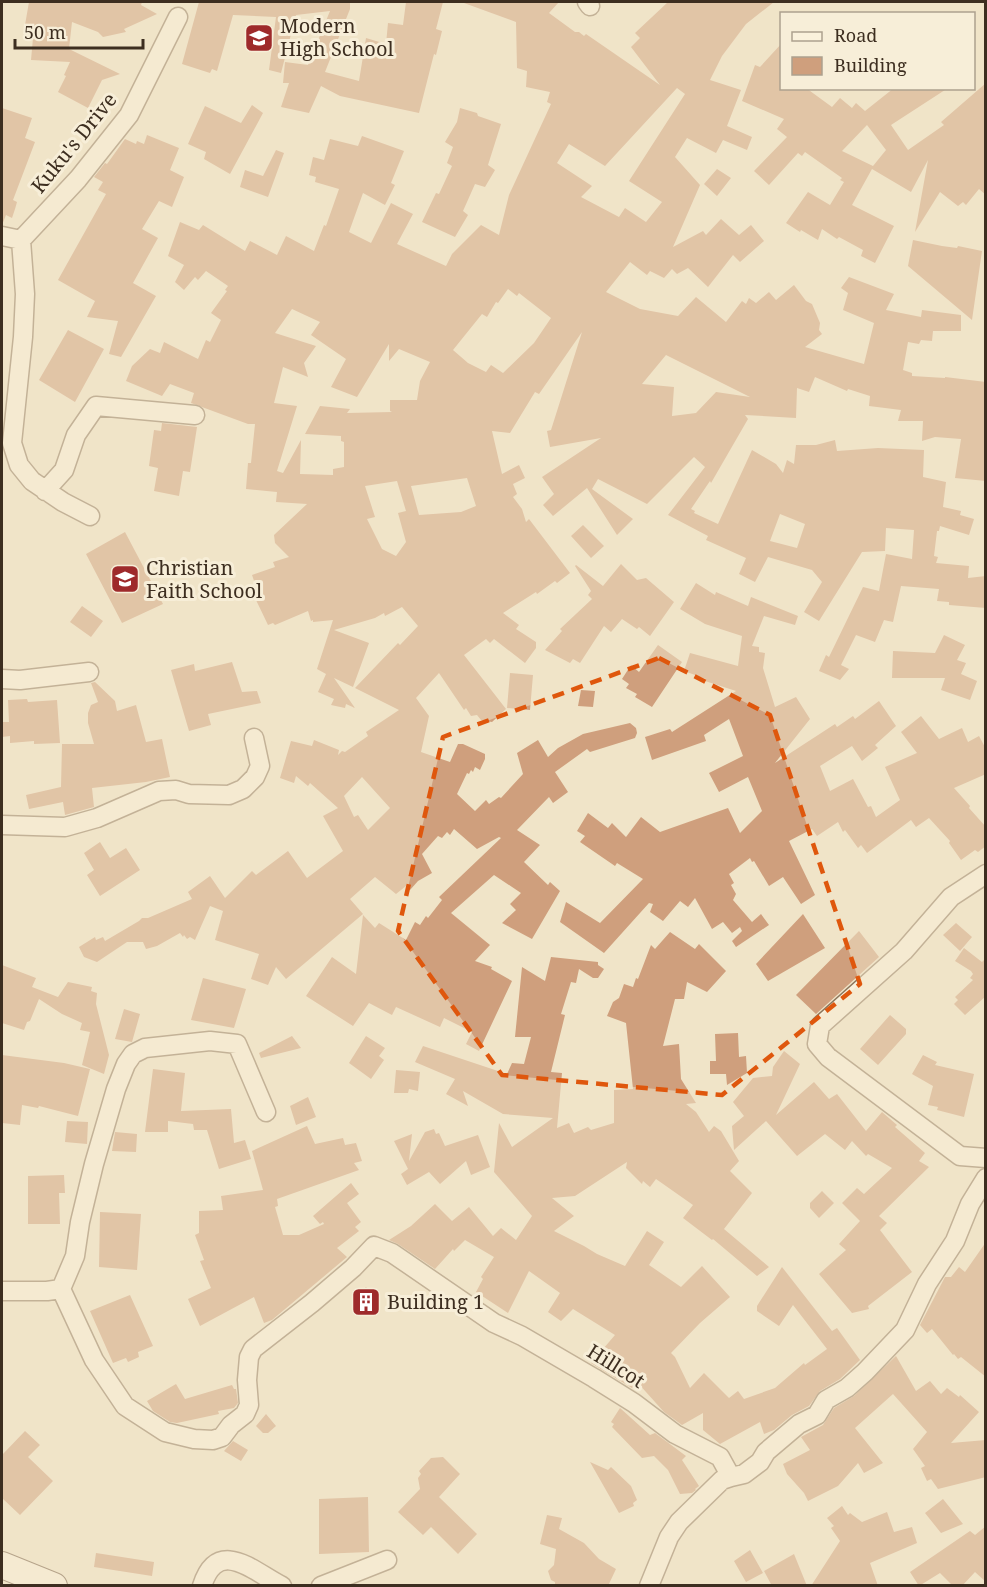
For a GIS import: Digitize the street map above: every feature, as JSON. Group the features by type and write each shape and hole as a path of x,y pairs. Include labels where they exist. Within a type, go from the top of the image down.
{"main road":[{"path":"2,1565 54,1586"}],"street":[{"name":"Kuku's Drive","path":"21,240 78,179 129,116 178,17"},
{"path":"2,236 21,240 25,294 12,443 19,465 32,481 45,491 90,516"},
{"path":"45,491 64,470 76,435 96,406 195,415"},
{"path":"2,679 20,680 89,672"},
{"path":"2,825 65,827 97,818 159,791 176,790 189,794 229,795 243,789 255,777 260,766 254,738"},
{"path":"986,874 951,897 904,951 820,1026 817,1044 828,1057 960,1156 986,1158"},
{"path":"2,1291 47,1291 61,1288 75,1256 80,1221 116,1089 126,1064 133,1054 145,1048 210,1041 237,1044 266,1112"},
{"path":"649,1586 669,1537 680,1522 722,1480 744,1474 760,1462 766,1452 799,1424 817,1414 826,1400 847,1388 865,1372 905,1330 927,1284 955,1240 970,1204 986,1178"},
{"name":"Hillcot","path":"61,1288 94,1359 125,1406 165,1432 194,1439 213,1440 222,1437 231,1425 245,1414 249,1405 247,1380 249,1357 253,1348 312,1303 353,1268 374,1246 392,1253 494,1323 522,1336 594,1378 634,1403 675,1434 720,1457 731,1477"},
{"path":"202,1586 207,1571 219,1562 238,1560 282,1586"},
{"path":"321,1586 387,1560"}],"highlighted area":[{"path":"659,658 770,715 860,984 722,1095 502,1075 398,931 443,737"}],"building":[{"path":"29,2 142,2 141,5 157,14 124,29 126,32 103,37 98,32 72,22 69,49 120,74 102,80 88,108 58,92 70,62 31,60 34,27 25,25"},
{"path":"199,2 350,2 350,9 325,72 359,81 366,38 386,44 388,23 403,25 406,2 443,2 436,29 442,31 419,113 340,96 321,86 309,113 281,107 289,83 283,83 285,62 308,65 330,11 296,15 281,73 269,70 276,17 233,15 217,71 212,69 210,73 182,64"},
{"path":"559,2 549,13 575,32 584,36 586,34 660,85 631,47 640,38 635,33 668,2 774,2 746,24 722,56 710,80 741,90 727,126 752,137 747,150 723,140 716,153 687,138 675,157 700,185 673,247 703,231 706,235 721,219 739,235 751,225 764,241 740,262 733,255 708,287 688,268 677,274 672,269 664,278 650,271 647,275 630,262 606,292 640,309 678,316 696,297 726,322 742,301 746,304 749,298 756,303 769,292 776,300 794,285 806,301 812,304 822,334 805,347 864,364 874,323 843,310 848,293 841,288 849,277 894,294 886,310 921,317 922,310 961,315 961,331 933,331 932,341 921,340 919,344 908,342 903,370 912,373 912,376 986,382 986,481 955,478 961,439 935,437 922,441 923,421 898,421 901,410 869,406 870,396 848,389 847,391 815,377 809,392 797,388 796,418 745,415 748,419 711,483 710,481 691,509 695,511 694,513 718,524 752,450 776,464 783,473 787,460 794,464 796,445 816,445 835,440 837,451 878,448 924,450 923,477 946,482 943,507 961,511 960,515 974,519 969,535 940,526 937,531 934,556 938,557 936,563 969,566 968,578 986,576 986,608 949,605 949,602 937,601 939,589 901,586 893,622 884,620 875,642 856,635 841,665 849,669 840,680 819,671 826,655 829,657 863,587 879,591 886,554 912,559 914,530 886,528 885,551 862,552 819,621 804,612 822,582 812,570 768,557 755,582 739,574 746,558 706,540 708,536 668,515 705,467 694,457 647,504 598,479 592,489 633,519 617,535 587,488 553,516 543,505 554,494 542,477 601,438 550,447 547,431 551,430 582,332 539,394 535,392 510,433 492,431 502,474 519,465 525,478 513,484 517,494 513,497 522,509 526,522 529,519 570,573 557,583 555,581 503,613 519,625 516,629 536,642 536,648 525,663 494,639 490,643 486,639 464,655 506,709 492,722 481,720 477,715 471,716 466,708 464,710 439,673 416,698 429,716 421,752 450,762 458,744 463,744 485,754 480,770 475,767 473,772 471,770 469,774 467,773 457,794 475,811 486,800 489,804 501,798 523,774 517,753 538,740 548,757 558,748 583,734 630,723 636,728 637,733 635,738 590,752 587,749 555,772 568,792 553,803 549,797 517,830 540,845 524,862 548,885 550,882 560,891 532,939 502,923 516,910 510,904 521,893 494,875 451,913 490,945 475,961 492,967 491,969 512,981 479,1051 466,1044 472,1032 444,1018 440,1027 396,1007 392,1015 369,1003 353,1026 306,996 332,957 356,974 363,915 375,928 379,923 406,940 415,922 420,925 426,916 428,918 442,900 439,897 501,838 499,837 477,849 454,829 450,835 447,832 442,838 438,836 422,854 432,873 418,881 410,890 406,886 396,894 375,877 350,899 363,914 286,979 276,967 268,985 251,979 259,954 215,940 223,911 210,906 195,940 190,937 187,939 180,933 157,946 146,949 143,942 127,942 97,962 84,957 79,947 95,937 96,940 103,937 105,941 142,918 148,918 192,899 188,892 210,876 225,898 252,871 256,875 288,851 307,878 343,851 323,816 338,808 310,783 308,786 296,776 294,783 280,778 291,741 312,746 314,740 339,750 338,755 368,736 366,732 399,710 355,688 398,643 400,645 418,626 402,607 385,616 384,613 375,618 334,630 369,643 353,687 334,678 355,708 346,704 345,708 331,705 334,699 318,692 326,674 317,669 333,620 313,622 308,611 275,625 273,623 268,625 256,600 260,598 252,575 275,567 273,562 289,557 275,543 274,535 307,504 276,502 277,492 246,489 255,424 248,424 191,403 194,393 170,384 162,396 126,381 132,366 150,349 160,353 164,342 198,359 206,340 210,342 221,320 211,313 227,291 225,290 228,286 206,271 198,280 195,277 184,290 175,282 184,265 168,256 180,222 199,230 203,225 245,251 250,241 277,255 286,236 314,251 339,189 315,182 316,177 309,175 313,157 324,160 330,139 358,146 362,136 404,151 391,183 395,185 385,205 363,193 349,232 371,243 391,203 413,214 397,244 446,266 452,254 481,225 499,235 509,195 551,104 547,102 550,92 526,87 527,71 517,68 516,22 464,3","holes":["677,88 685,94 629,181 662,202 646,222 625,208 619,217 581,197 592,186 557,163 569,144 605,166","508,289 517,296 519,293 551,318 534,343 503,373 491,365 486,372 468,363 453,350 482,314 487,317 496,302 498,303","292,309 320,322 311,335 346,359 331,387 357,397 389,344 389,361 399,349 430,362 420,381 417,400 390,400 390,411 392,412 347,413 350,409 320,406 305,434 341,436 341,441 344,442 344,467 333,469 333,475 300,474 301,440 283,473 277,471 297,406 274,403 283,367 308,377 304,363 316,346 275,333","666,355 750,397 716,392 696,413 672,416 674,387 642,384","467,478 476,506 461,512 419,515 411,486","397,481 406,511 398,513 406,542 396,556 382,549 367,519 375,517 365,486","780,514 805,524 797,548 770,541","362,777 390,808 368,830 358,815 354,817 344,796"]},
{"path":"780,45 780,90 809,90 832,107 840,98 852,108 856,103 865,111 891,90 945,90 891,125 908,150 944,125 941,122 986,83 986,195 979,189 966,205 963,202 958,206 940,192 915,232 928,160 911,192 872,169 852,205 894,226 875,263 861,256 863,250 839,237 837,239 822,229 818,240 801,230 800,232 786,223 808,192 830,205 844,182 840,180 842,178 805,152 802,156 798,153 769,185 754,171 787,137 777,129 784,119 742,101 755,65 760,67","holes":["867,125 886,150 873,166 842,151"]},
{"path":"252,105 263,113 230,174 204,159 206,152 188,144 205,106 241,123"},
{"path":"2,108 32,118 25,138 35,142 13,200 17,202 12,218 6,215 2,225"},
{"path":"460,108 501,124 488,165 495,170 485,187 475,184 463,211 468,215 455,237 422,222 452,166 447,163 453,147 445,142 457,122"},
{"path":"147,135 179,148 170,170 184,177 172,207 159,201 142,229 158,238 133,283 156,296 121,357 109,354 118,321 87,317 95,301 58,280 106,194 98,190 103,182 94,177 105,163 107,164 125,139 136,144 137,141 144,144"},
{"path":"276,150 284,153 268,197 240,187 245,170 263,176"},
{"path":"717,169 731,178 717,196 704,184"},
{"path":"913,240 982,251 972,320 908,266"},
{"path":"68,330 104,349 75,402 39,380"},
{"path":"162,423 197,427 190,472 183,471 179,496 154,491 158,468 149,466 154,430 161,431"},
{"path":"583,525 604,546 591,558 571,536"},
{"name":"Christian Faith School","path":"125,532 163,604 122,623 86,554"},
{"path":"621,564 637,580 646,578 674,602 650,636 639,627 637,629 622,619 611,632 604,626 580,663 573,659 570,663 545,650 562,631 560,629 592,599 588,595 591,591 575,566 603,586"},
{"path":"696,583 715,595 716,592 748,606 751,597 798,616 795,625 764,616 752,646 759,647 759,652 765,653 763,668 775,707 796,697 810,719 775,763 835,724 837,727 853,716 855,719 879,701 896,726 875,745 878,748 862,761 852,746 820,766 830,791 853,779 876,817 900,800 885,767 917,753 901,732 921,716 939,739 962,728 968,742 979,736 986,749 986,774 954,788 986,827 986,846 978,852 975,850 961,860 949,843 950,841 929,818 916,827 911,820 867,853 861,845 858,848 845,830 843,832 838,822 817,836 812,829 789,841 815,895 801,904 783,877 769,886 750,858 729,874 736,894 733,900 752,922 761,914 769,925 736,947 732,941 742,931 740,927 732,933 723,922 712,929 695,898 688,907 680,901 663,921 650,912 653,904 649,903 604,953 560,922 566,902 600,923 643,879 617,863 615,866 580,842 585,836 577,831 588,813 608,828 612,823 626,837 641,817 660,832 728,808 740,833 762,811 748,777 719,792 709,773 743,756 729,719 704,735 706,741 652,760 645,737 670,729 672,732 736,691 684,671 690,653 738,666 742,636 705,624 680,609"},
{"path":"82,606 103,621 91,637 70,622"},
{"path":"944,635 965,645 957,660 966,663 961,674 977,681 970,700 941,690 945,678 892,678 893,651 935,653"},
{"path":"658,645 682,662 652,707 635,697 637,694 626,688 629,684 622,679 631,665 639,672"},
{"path":"232,662 242,692 257,691 261,703 208,714 211,725 189,731 171,670 194,664 195,671"},
{"path":"510,673 533,675 530,710 507,708"},
{"path":"95,682 115,701 117,711 136,705 146,742 162,739 170,777 92,788 94,807 65,815 63,802 29,809 26,795 61,787 62,744 94,744 88,723 88,713 91,705 98,702 91,683"},
{"path":"581,690 595,691 593,707 578,706"},
{"path":"27,699 28,702 57,700 60,743 34,744 34,741 10,743 10,736 2,737 2,722 9,722 8,700"},
{"path":"100,842 110,858 126,848 140,870 100,896 87,875 94,870 84,853"},
{"path":"803,914 825,948 768,981 756,964"},
{"path":"956,923 972,937 960,951 943,935"},
{"path":"859,931 879,957 816,1014 796,995"},
{"path":"670,932 695,949 699,944 726,971 707,992 687,982 684,999 675,999 663,1046 679,1044 681,1079 696,1103 686,1104 696,1112 709,1132 714,1126 721,1131 739,1161 730,1171 752,1193 724,1229 769,1267 757,1276 713,1239 683,1218 693,1205 656,1179 650,1187 643,1181 642,1184 626,1168 627,1162 575,1196 552,1198 574,1216 554,1231 625,1266 647,1231 664,1242 649,1265 681,1287 702,1266 730,1297 671,1353 690,1388 704,1373 729,1398 738,1391 744,1399 775,1388 804,1363 805,1365 827,1349 793,1305 779,1326 757,1311 757,1306 782,1267 832,1331 837,1328 860,1360 840,1379 820,1391 809,1406 792,1415 774,1430 764,1434 760,1422 720,1444 703,1430 703,1413 682,1425 664,1412 637,1382 632,1388 591,1363 615,1335 573,1309 561,1321 548,1312 560,1293 529,1271 508,1313 476,1292 483,1279 481,1277 494,1257 465,1240 454,1251 453,1249 435,1269 389,1240 411,1226 435,1204 452,1221 469,1207 493,1236 501,1228 516,1240 532,1216 494,1172 499,1123 512,1147 553,1118 503,1114 463,1091 468,1106 446,1094 455,1079 415,1062 423,1046 507,1074 512,1063 524,1064 531,1037 515,1037 522,967 545,981 551,957 598,962 598,965 604,969 598,978 593,978 579,969 576,983 571,982 561,1014 565,1015 551,1072 562,1073 557,1128 569,1123 574,1133 588,1127 591,1130 614,1123 614,1090 633,1089 626,1023 607,1016 613,1002 619,998 624,984 633,987 636,978 638,979 651,945 655,949"},
{"path":"964,948 982,962 986,958 986,996 965,1015 954,1004 958,1000 955,997 973,980 970,978 973,974 971,971 955,961"},
{"path":"2,965 36,978 32,987 58,997 68,982 92,987 91,991 97,993 96,1004 109,1055 104,1074 82,1065 90,1032 80,1030 82,1023 62,1014 39,999 24,1030 2,1023"},
{"path":"203,978 246,989 234,1028 191,1020"},
{"path":"124,1009 140,1014 132,1042 115,1039"},
{"path":"890,1015 906,1029 906,1034 878,1065 860,1049"},
{"path":"738,1033 739,1057 746,1056 747,1073 727,1085 726,1074 710,1074 710,1061 716,1061 715,1034"},
{"path":"292,1036 301,1048 261,1058 259,1053"},
{"path":"366,1036 385,1048 379,1056 384,1060 371,1079 349,1063"},
{"path":"784,1051 800,1064 776,1115 814,1082 829,1099 837,1094 866,1131 882,1112 897,1125 895,1127 925,1153 919,1161 929,1167 879,1216 887,1223 880,1230 912,1272 868,1306 869,1309 852,1313 819,1274 846,1250 839,1244 860,1221 842,1203 857,1188 864,1194 892,1168 868,1154 866,1156 852,1141 845,1150 825,1134 797,1156 766,1121 734,1150 732,1126 744,1116 733,1102 753,1078 772,1076 773,1067"},
{"path":"2,1055 64,1063 90,1069 78,1116 39,1106 38,1108 22,1105 20,1125 2,1123"},
{"path":"923,1055 937,1062 935,1065 974,1074 964,1117 937,1110 938,1107 928,1105 933,1086 912,1074"},
{"path":"153,1069 185,1073 181,1111 231,1109 234,1143 245,1140 251,1159 219,1169 207,1130 194,1130 193,1124 168,1121 168,1132 145,1132"},
{"path":"396,1070 420,1072 418,1091 409,1089 408,1093 394,1093"},
{"path":"308,1097 316,1117 296,1125 290,1106"},
{"path":"67,1121 88,1122 87,1144 65,1142"},
{"path":"307,1126 315,1144 343,1138 345,1145 356,1143 362,1161 354,1163 359,1170 277,1199 278,1206 275,1207 283,1235 299,1235 324,1224 323,1222 320,1224 313,1216 351,1183 359,1194 347,1203 361,1222 355,1227 359,1231 337,1248 347,1257 272,1320 264,1323 254,1297 200,1326 188,1299 211,1288 200,1261 204,1260 195,1235 199,1233 199,1211 223,1210 221,1196 263,1190 252,1151"},
{"path":"434,1129 436,1134 439,1133 445,1146 478,1135 490,1167 471,1175 466,1161 440,1184 429,1172 407,1185 401,1174 408,1169 394,1141 412,1134 409,1161 425,1132"},
{"path":"115,1132 137,1134 136,1152 112,1151"},
{"path":"64,1175 65,1193 59,1193 60,1224 28,1224 28,1176"},
{"path":"822,1191 834,1203 819,1218 810,1208 810,1203"},
{"path":"100,1212 141,1214 137,1270 99,1267"},
{"path":"986,1242 986,1377 961,1357 958,1359 953,1355 932,1329 927,1333 920,1325 945,1277 951,1277 959,1267 965,1272"},
{"name":"Building 1","path":"366,1287 380,1303 367,1316 353,1301"},
{"path":"130,1295 153,1346 138,1352 139,1357 128,1362 126,1358 113,1363 90,1311"},
{"path":"896,1356 916,1391 930,1381 941,1394 947,1388 959,1397 960,1395 979,1412 951,1443 986,1440 986,1477 938,1489 931,1479 927,1481 921,1468 925,1466 913,1449 927,1432 893,1394 855,1428 883,1463 864,1473 858,1463 838,1486 808,1501 787,1474 783,1464 810,1450 801,1437 823,1425 834,1408 854,1396"},
{"path":"176,1384 185,1399 232,1385 236,1389 238,1403 234,1408 218,1411 219,1414 177,1423 170,1422 153,1411 147,1401"},
{"path":"620,1408 650,1435 655,1433 686,1456 682,1460 699,1486 696,1490 692,1493 680,1494 668,1470 654,1456 642,1458 612,1427 614,1424 611,1422"},
{"path":"266,1414 276,1426 268,1433 263,1433 256,1426"},
{"path":"25,1431 40,1445 28,1457 53,1481 20,1515 2,1498 2,1455"},
{"path":"233,1441 248,1450 241,1461 224,1451"},
{"path":"443,1457 460,1474 439,1497 477,1534 458,1554 431,1527 423,1535 398,1512 420,1489 418,1478 421,1474 419,1471 431,1458"},
{"path":"590,1462 608,1470 611,1467 631,1486 637,1500 633,1503 634,1506 619,1513"},
{"path":"368,1497 369,1552 319,1554 319,1499"},
{"path":"943,1499 963,1524 941,1533 925,1513"},
{"path":"842,1506 848,1515 850,1513 862,1522 887,1512 894,1532 912,1527 917,1543 870,1563 878,1586 811,1586 840,1541 831,1528 834,1526 827,1518"},
{"path":"547,1515 562,1518 559,1529 584,1543 599,1559 616,1569 608,1586 555,1586 548,1571 554,1565 556,1549 540,1544"},
{"path":"986,1526 986,1582 975,1572 962,1586 953,1586 940,1573 919,1586 910,1572 970,1531 975,1535"},
{"path":"750,1550 763,1573 746,1582 734,1561"},
{"path":"96,1553 154,1562 152,1576 94,1567"},
{"path":"794,1554 807,1586 772,1586 764,1571"}],"place":[{"name":"Modern High School","path":"259,38"},
{"name":"Christian Faith School","path":"125,579"},
{"name":"Building 1","path":"366,1302"}]}
